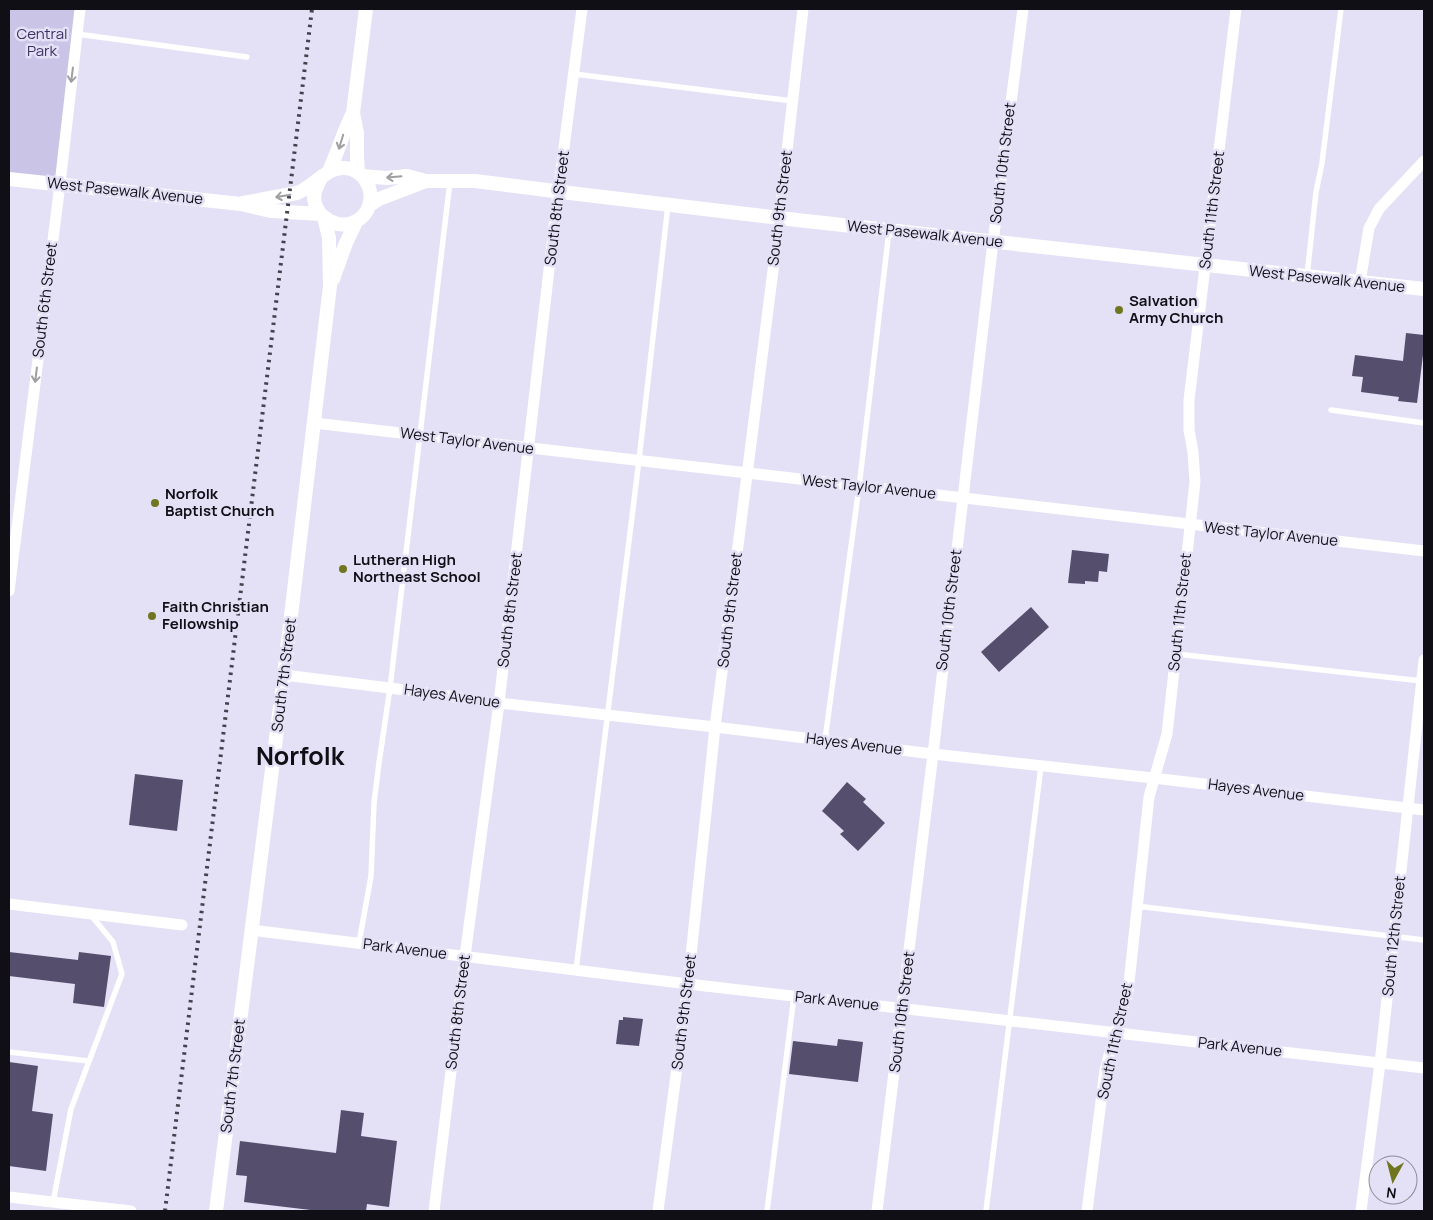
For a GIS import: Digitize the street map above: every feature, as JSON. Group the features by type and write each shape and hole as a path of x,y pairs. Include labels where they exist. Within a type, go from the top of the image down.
{"street":[{"name":"South 6th Street","path":"9,591 80,9"},
{"path":"353,114 344,130 337,155 316,186 314,194 315,203 322,216 331,222 339,224 356,222 370,205 370,187 360,174 357,157 357,133 353,114 366,9"},
{"name":"South 8th Street","path":"434,1211 465,956 499,703 582,9"},
{"name":"South 9th Street","path":"658,1211 688,984 715,727 780,218 804,9"},
{"name":"South 10th Street","path":"877,1211 933,754 962,497 1023,9"},
{"name":"South 11th Street","path":"1087,1211 1106,1070 1128,992 1149,797 1166,734 1176,654 1195,482 1189,430 1189,400 1236,9"},
{"path":"1360,282 1369,228 1380,210 1424,161"},
{"path":"325,175 344,168 360,174"},
{"name":"West Pasewalk Avenue","path":"360,174 388,178 407,176 426,181 475,181 780,218 1424,290"},
{"name":"West Pasewalk Avenue","path":"241,204 297,193 325,175"},
{"name":"West Pasewalk Avenue","path":"9,179 241,204 271,211 322,216"},
{"name":"West Pasewalk Avenue","path":"370,205 379,199 426,181"},
{"name":"South 7th Street","path":"216,1211 284,675 330,286 329,238 322,216"},
{"name":"South 7th Street","path":"330,286 356,222"},
{"name":"West Taylor Avenue","path":"314,422 859,487 962,497 1424,551"},
{"name":"South 12th Street","path":"1361,1211 1380,1062 1424,660"},
{"name":"Hayes Avenue","path":"284,675 499,703 1424,810"},
{"path":"9,904 182,925"},
{"name":"Park Avenue","path":"251,930 688,984 1424,1068"},
{"path":"9,1197 131,1211"}],"lane":[{"path":"1306,276 1341,9"},
{"path":"77,34 247,57"},
{"path":"574,74 793,100"},
{"path":"359,943 371,876 374,803 378,763 390,688 450,180"},
{"path":"576,970 639,460 668,205"},
{"path":"824,740 859,487 889,230"},
{"path":"1331,410 1424,422"},
{"path":"1176,654 1423,681"},
{"path":"986,1211 1041,766"},
{"path":"1136,906 1424,940"},
{"path":"52,1202 71,1109 122,974 113,942 90,913"},
{"path":"767,1211 794,996"},
{"path":"9,1052 89,1061"}],"green space":[{"name":"Central Park","path":"9,9 80,9 60,184 9,179"}],"building":[{"path":"1406,333 1424,335 1417,403 1398,401 1399,397 1361,392 1363,377 1352,376 1355,355 1403,361"},
{"path":"1072,550 1109,554 1107,572 1099,571 1098,582 1085,581 1085,584 1068,583"},
{"path":"1031,607 1049,627 999,672 981,652"},
{"path":"135,774 183,780 177,831 129,825"},
{"path":"847,782 866,799 863,802 885,823 858,851 840,834 844,831 822,811"},
{"path":"9,952 78,960 79,952 111,956 104,1007 73,1003 75,984 9,976"},
{"path":"623,1017 643,1019 639,1046 616,1044 619,1020 623,1020"},
{"path":"838,1039 863,1042 858,1082 789,1074 793,1041 837,1046"},
{"path":"9,1062 38,1066 32,1111 53,1114 46,1171 9,1166"},
{"path":"341,1110 364,1113 361,1136 397,1141 389,1207 367,1204 366,1211 319,1211 244,1202 247,1176 236,1175 240,1141 336,1153"}],"railway":[{"path":"165,1211 312,9"}],"place":[{"name":"Salvation Army Church","path":"1119,310"},
{"name":"Norfolk Baptist Church","path":"155,503"},
{"name":"Lutheran High Northeast School","path":"343,569"},
{"name":"Faith Christian Fellowship","path":"152,616"}],"district":[{"name":"Norfolk","path":"300,756"}]}
